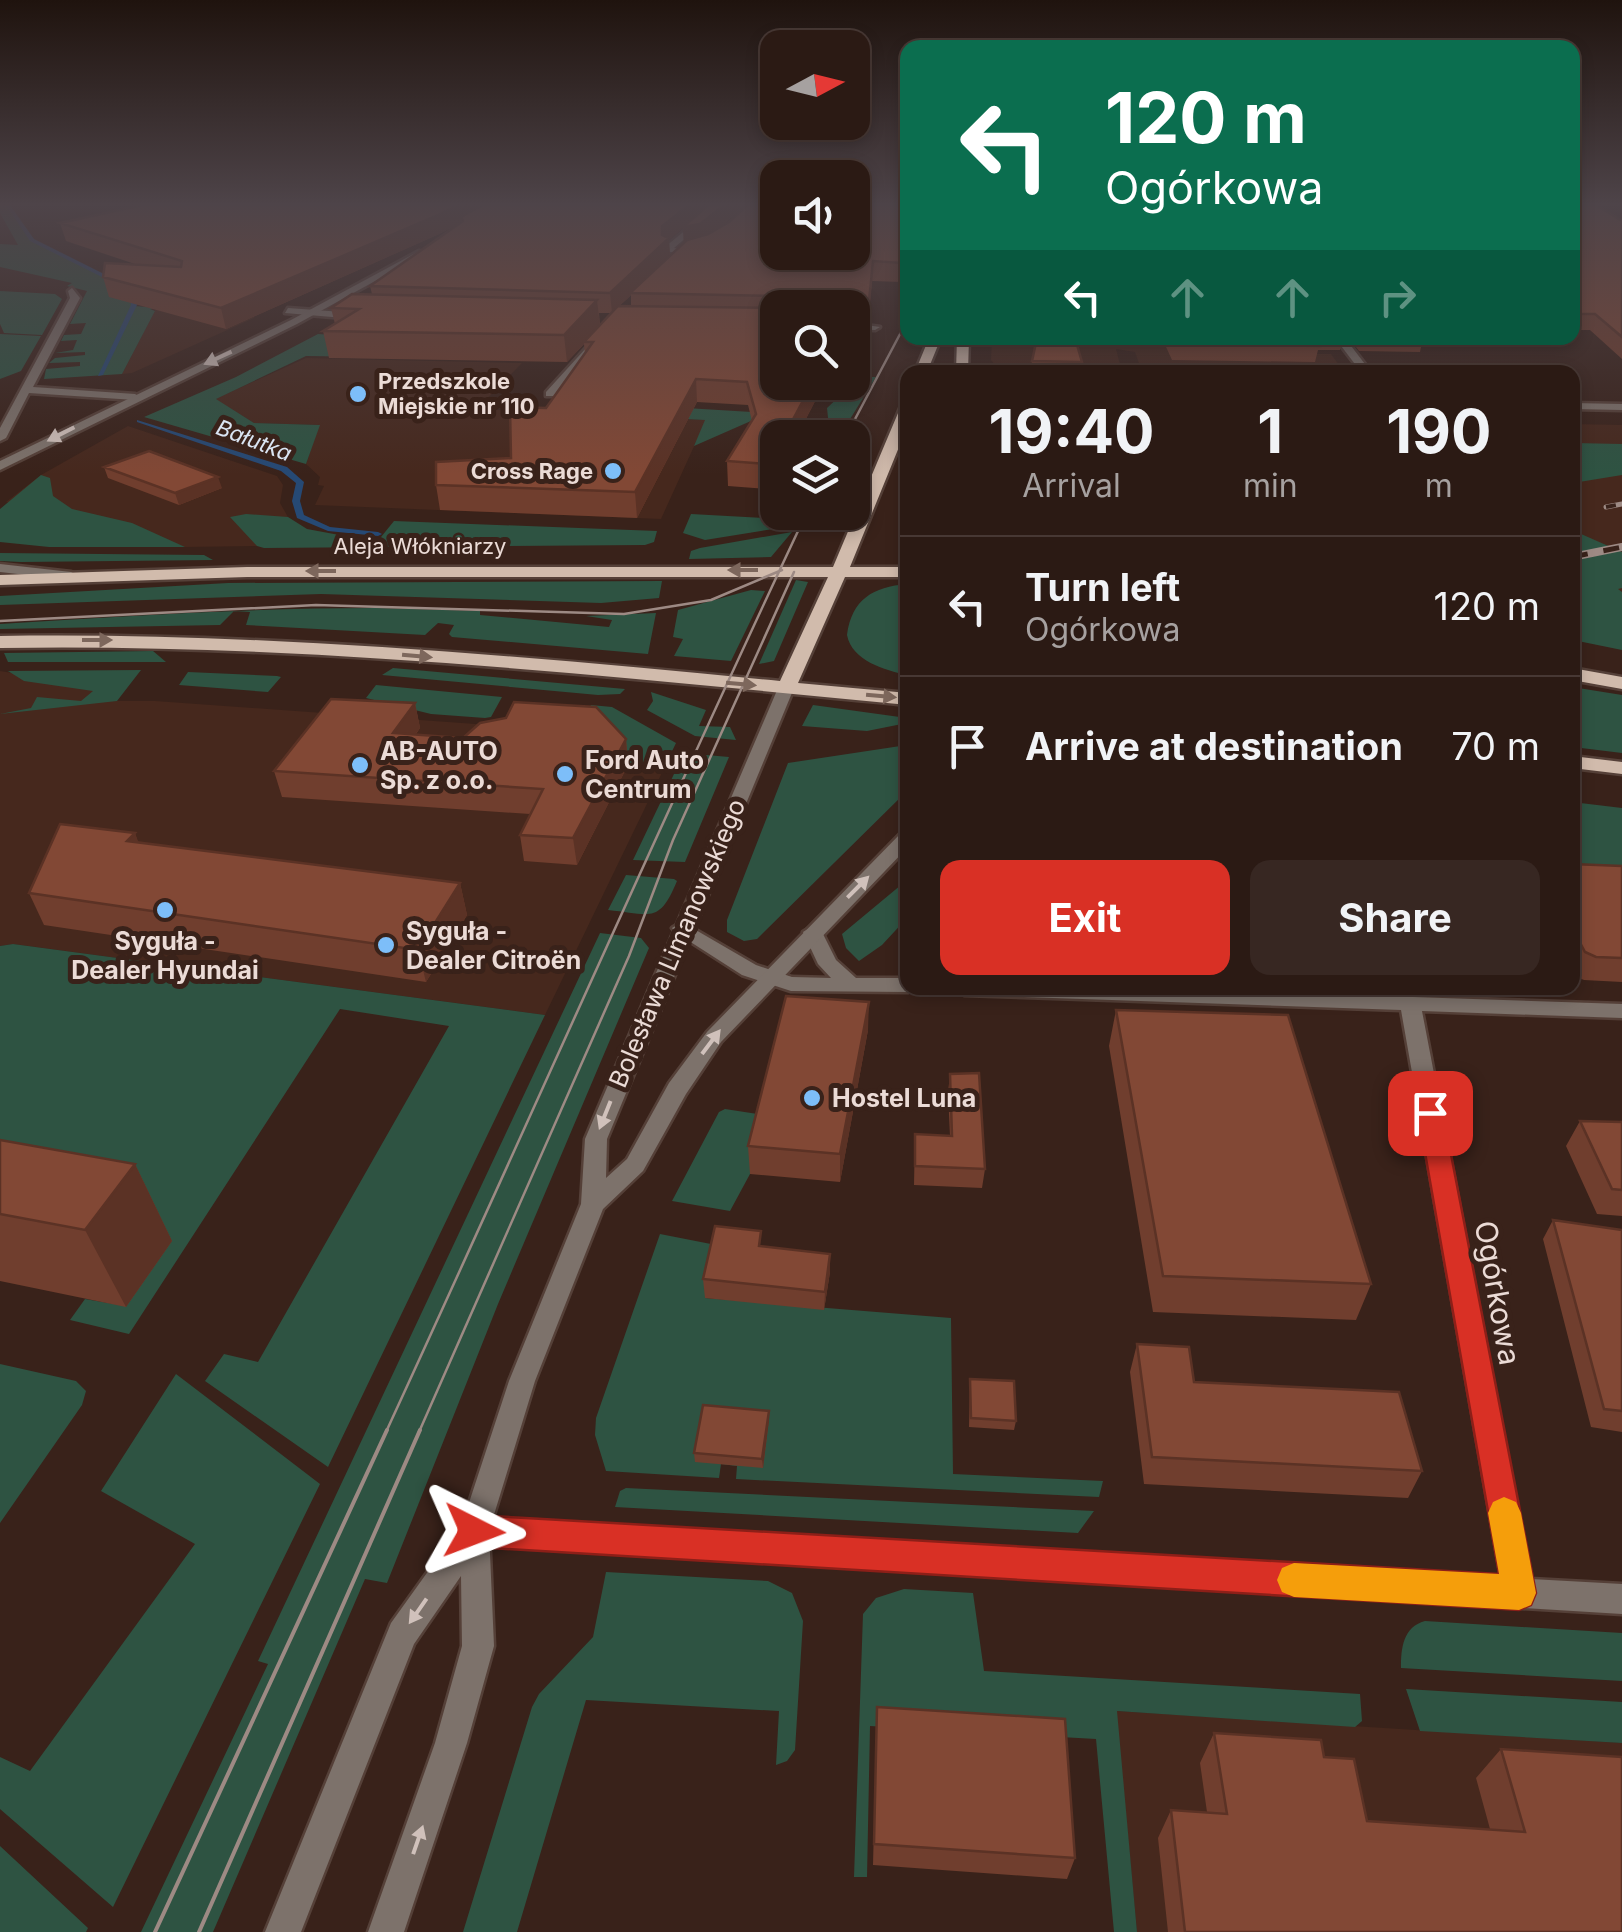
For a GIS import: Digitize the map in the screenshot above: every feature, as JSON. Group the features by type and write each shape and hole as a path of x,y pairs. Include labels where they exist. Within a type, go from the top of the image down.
{"main road":[{"path":"786,688 900,425"},
{"name":"Aleja Włókniarzy","path":"0,580 71,576 900,572"},
{"path":"0,642 261,644 900,697"},
{"path":"1580,675 1622,683"},
{"path":"1580,763 1622,768"}],"street":[{"path":"0,438 74,295"},
{"path":"4,460 343,295"},
{"path":"288,312 375,316"},
{"path":"550,394 610,326"},
{"path":"1345,345 1361,365"},
{"path":"26,390 136,398"},
{"path":"1580,406 1622,407"},
{"path":"0,568 71,576"},
{"name":"Bolesława Limanowskiego","path":"283,1932 402,1634 474,1531 522,1381 593,1204 596,1139 786,688"},
{"name":"Bolesława Limanowskiego","path":"593,1204 635,1165 696,1063 768,978 900,844"},
{"path":"682,928 768,978 824,987 849,983 900,986"},
{"path":"813,932 828,964 849,983"},
{"path":"1159,995 1622,1012"},
{"name":"Ogórkowa","path":"1410,1004 1519,1593"},
{"path":"474,1531 1622,1599"},
{"name":"Bolesława Limanowskiego","path":"386,1932 452,1743 478,1646 474,1531"}],"shaded area":[{"path":"150,295 221,295 258,309 254,318 122,374 158,305"},
{"path":"992,345 1225,345 1229,353 1331,354 1339,365 1140,365 1135,352 1116,349 1120,365 995,365 991,360"},
{"path":"306,358 522,363 477,409 706,420 661,519 315,505 324,486 318,485 320,477 306,464 319,425 254,423 215,399"},
{"path":"1580,424 1622,425 1622,601 1580,576"},
{"path":"128,426 277,476 283,485 280,503 288,517 257,546 185,547 6,502 41,475"},
{"path":"0,671 108,688 102,701 155,701 518,727 672,752 545,1015 13,944 0,946"},
{"path":"1116,1711 1622,1743 1622,1932 1137,1932"}],"green space":[{"path":"0,295 57,295 62,299 42,335 4,333 0,324"},
{"path":"85,295 133,295 135,306 156,308 150,309 155,311 122,374 44,379 46,369 80,366 80,362 49,363 55,358 85,355 55,353 73,350 77,340 61,341 64,335 81,334 86,323 70,324"},
{"path":"0,334 41,336 21,371 0,379"},
{"path":"318,334 535,348 525,359 306,356 216,399 254,423 320,425 306,464 144,417 236,377"},
{"path":"836,400 862,400 849,420 828,420 827,408"},
{"path":"571,401 769,413 694,446 705,420 564,413"},
{"path":"1580,443 1622,444 1622,475 1580,482"},
{"path":"41,475 50,478 53,496 72,509 132,523 185,547 49,547 0,542 0,509"},
{"path":"691,514 760,518 760,530 767,530 705,540 683,533"},
{"path":"230,517 288,517 307,529 377,542 394,521 657,531 654,542 645,545 264,548 257,546"},
{"path":"792,532 771,557 689,559 691,551 700,548"},
{"path":"1580,534 1622,552 1622,588 1618,589 1622,592 1622,650 1580,641"},
{"path":"0,553 204,555 213,560 21,562 0,561"},
{"path":"796,580 808,582 774,661 759,664"},
{"path":"662,581 659,598 601,603 321,594 0,605 0,596 228,583"},
{"path":"900,585 900,673 862,658 847,635 859,604 884,588"},
{"path":"751,590 765,591 731,661 674,656 683,639 673,637 678,610"},
{"path":"234,611 220,625 0,629 0,624"},
{"path":"234,611 480,611 480,615 609,627 612,620 586,616 656,613 648,654 452,637 449,634 454,625 438,623 425,635 246,625 250,612"},
{"path":"153,651 166,662 8,662 4,653"},
{"path":"393,668 625,689 620,694 598,695 382,675"},
{"path":"141,670 117,701 0,714 31,708 37,697 81,701 93,691 24,681 8,671"},
{"path":"188,672 281,677 268,692 179,685"},
{"path":"376,685 502,697 491,717 431,714 366,698"},
{"path":"1580,688 1622,695 1622,753 1580,748"},
{"path":"651,692 706,710 699,726 730,727 736,740 695,736 647,710 653,701"},
{"path":"591,705 612,707 676,743 664,768 628,765 599,733 577,731"},
{"path":"813,705 900,717 900,724 867,731 802,726"},
{"path":"900,746 900,798 757,939 744,941 727,932 727,920 788,763"},
{"path":"684,753 729,757 685,862 633,860"},
{"path":"1580,803 1622,808 1622,889 1580,887"},
{"path":"626,875 677,881 665,905 652,914 608,910"},
{"path":"900,886 900,926 882,945 859,961 846,948 842,934"},
{"path":"600,933 641,938 649,948 498,1304 387,1583 365,1579 213,1932 141,1932 268,1664 258,1661"},
{"path":"13,944 545,1015 328,1467 205,1381 224,1354 258,1362 449,1026 340,1009 129,1334 70,1320 85,1299 126,1306 0,1208 0,946"},
{"path":"725,1109 764,1115 750,1174 730,1211 672,1201 719,1112"},
{"path":"660,1234 716,1245 705,1298 951,1318 953,1474 1103,1481 1099,1497 736,1479 737,1466 721,1464 719,1478 606,1471 595,1435 596,1418"},
{"path":"0,1364 76,1381 86,1391 82,1405 0,1523"},
{"path":"176,1374 320,1484 113,1907 0,1809 0,1757 30,1771 195,1544 101,1491"},
{"path":"626,1488 1094,1511 1078,1533 615,1507 620,1491"},
{"path":"606,1572 768,1581 792,1593 803,1621 795,1750 787,1761 776,1765 779,1711 586,1700 517,1932 463,1932 532,1707 539,1694 593,1637"},
{"path":"904,1589 973,1593 984,1671 1360,1694 1362,1721 1355,1727 1117,1711 1137,1932 1114,1932 1096,1739 870,1726 867,1877 854,1877 863,1614 876,1598"},
{"path":"1425,1621 1622,1633 1622,1681 1401,1668 1408,1633"},
{"path":"1406,1689 1622,1702 1622,1743 1420,1731"},
{"path":"0,1846 88,1928 86,1932 0,1932"}],"building":[{"path":"172,295 251,295 221,308"},
{"path":"350,295 597,300 564,335 323,331 359,309 331,308"},
{"path":"1580,295 1622,295 1622,337 1595,314 1580,314"},
{"path":"618,306 760,308 760,400 803,400 793,420 760,420 760,463 727,461 756,414 747,382 696,379 635,492 436,485 436,462 511,458 510,407 546,408 593,342 584,342"},
{"path":"1035,345 1077,345 1082,362 1032,361"},
{"path":"149,451 218,477 175,493 104,467"},
{"path":"331,699 415,703 393,733 463,738 480,723 506,718 514,702 596,707 626,739 573,838 520,835 543,789 274,771"},
{"path":"60,824 135,833 127,841 460,883 418,950 29,893"},
{"path":"1580,864 1622,866 1622,958 1596,957 1585,952 1580,943"},
{"name":"Hostel Luna","path":"786,996 869,1002 840,1154 748,1146"},
{"path":"1116,1010 1288,1015 1371,1284 1163,1276"},
{"path":"979,1073 985,1169 915,1166 915,1134 952,1136 950,1074"},
{"path":"1580,1121 1622,1122 1622,1190 1612,1189"},
{"path":"0,1140 135,1164 85,1230 0,1214"},
{"path":"1553,1220 1622,1230 1622,1411 1604,1409"},
{"path":"715,1226 761,1231 759,1246 830,1254 825,1292 703,1279"},
{"path":"1137,1344 1189,1347 1194,1382 1399,1392 1422,1471 1152,1457"},
{"path":"970,1379 1014,1381 1016,1421 971,1418"},
{"path":"703,1405 769,1411 762,1459 694,1453"},
{"path":"877,1707 1065,1719 1075,1858 874,1844"},
{"path":"1214,1733 1321,1740 1324,1757 1354,1759 1367,1821 1525,1832 1501,1749 1622,1757 1622,1932 1185,1932 1171,1810 1227,1814"}],"waterway":[{"name":"Bałutka","path":"100,375 134,305 133,295"},
{"name":"Bałutka","path":"139,421 284,469 300,482 296,501 300,516 328,529 378,534"}],"tram line":[{"path":"855,420 900,334"},
{"path":"779,571 799,530"},
{"path":"0,621 316,605 624,614 711,600 779,571"},
{"path":"386,1432 779,571"},
{"path":"419,1432 629,956 673,840 794,572"},
{"path":"155,1932 387,1430"},
{"path":"199,1932 420,1430"}],"railway":[{"path":"1606,507 1622,504"},
{"path":"1580,555 1622,547"}],"slow traffic":[{"path":"1294,1580 1519,1593 1504,1513"}],"place":[{"name":"Przedszkole Miejskie nr 110","path":"358,394"},
{"name":"Cross Rage","path":"613,471"},
{"name":"AB-AUTO Sp. z o.o.","path":"360,765"},
{"name":"Ford Auto Centrum","path":"565,774"},
{"name":"Syguła - Dealer Hyundai","path":"165,910"},
{"name":"Syguła - Dealer Citroën","path":"386,945"},
{"name":"Hostel Luna","path":"812,1098"}],"route":[{"path":"474,1531 1519,1593 1430,1113"}]}
